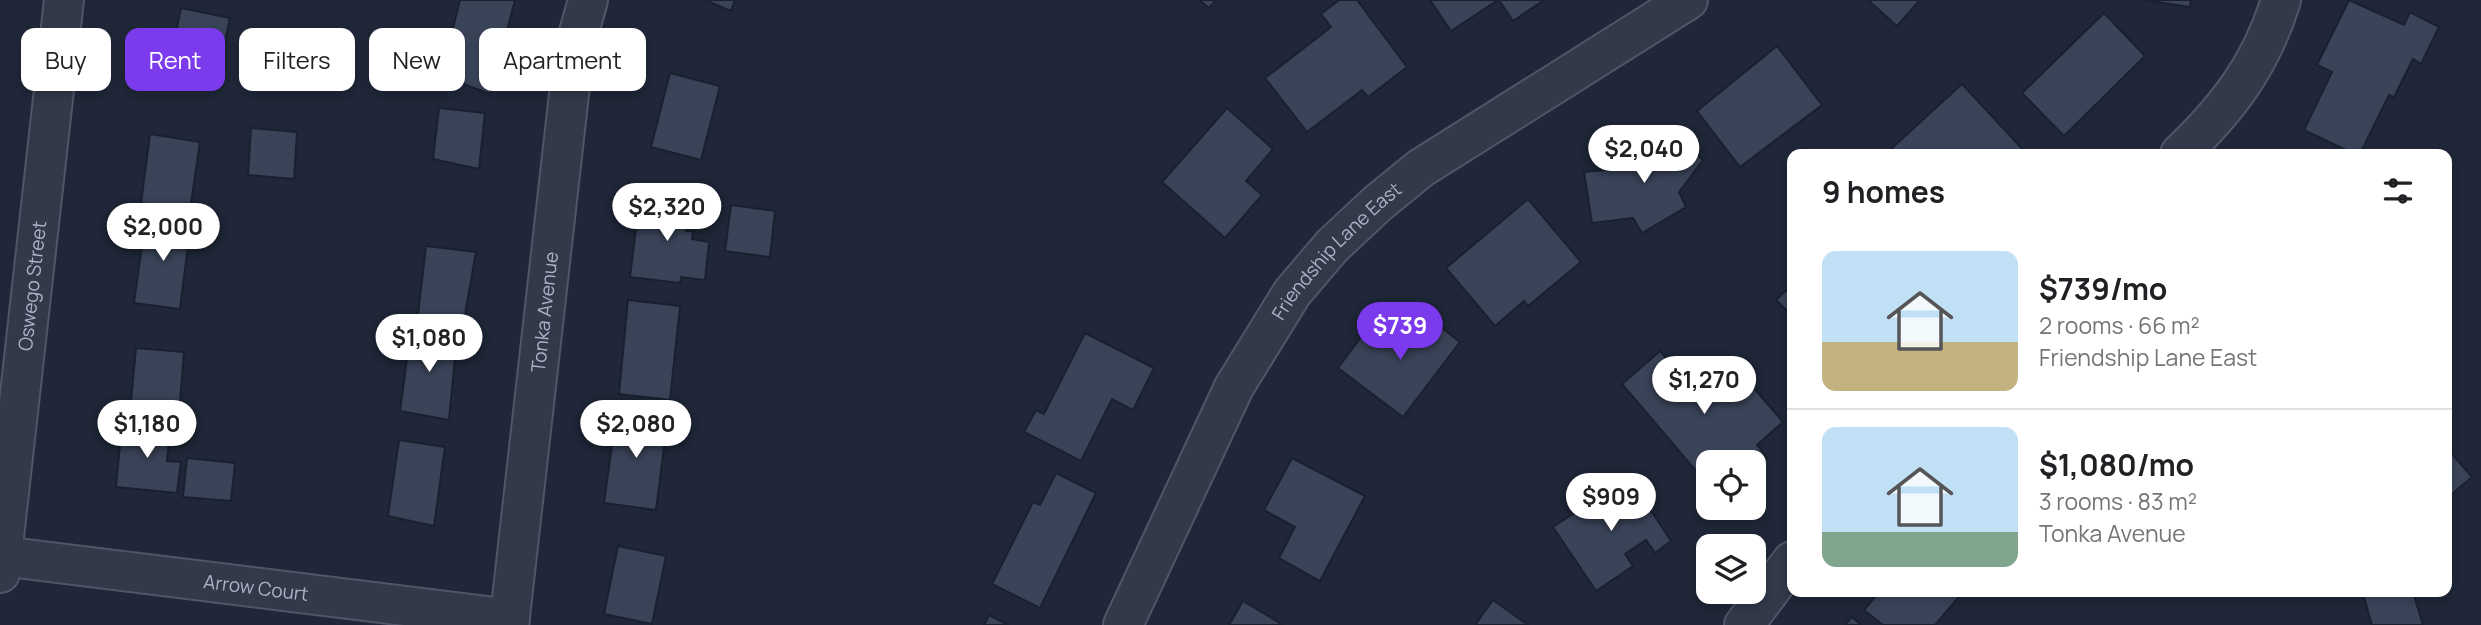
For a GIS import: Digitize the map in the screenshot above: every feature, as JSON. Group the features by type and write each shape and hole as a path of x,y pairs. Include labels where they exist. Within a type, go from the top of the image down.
{"street":[{"name":"Oswego Street","path":"1,565 64,0"},
{"name":"Tonka Avenue","path":"510,622 574,50 589,0"},
{"name":"Friendship Lane East","path":"1123,625 1234,387 1292,293 1332,246 1421,168 1688,0"},
{"path":"2185,149 2215,120 2251,69 2273,26 2281,0"},
{"name":"Arrow Court","path":"1,565 510,622"},
{"path":"1744,625 1787,568"}],"building":[{"path":"460,0 515,0 508,28 479,28 479,90 465,84 465,28 453,28"},
{"path":"705,0 735,0 731,11"},
{"path":"1199,0 1216,0 1209,8"},
{"path":"1339,0 1357,0 1407,67 1368,97 1362,90 1307,132 1265,78 1331,27 1321,14"},
{"path":"1430,0 1498,0 1451,31"},
{"path":"1499,0 1544,0 1513,21"},
{"path":"1868,0 1920,0 1897,26"},
{"path":"2144,0 2191,0 2190,7"},
{"path":"2349,0 2404,25 2410,12 2439,27 2421,64 2413,59 2394,97 2389,95 2362,149 2344,149 2304,130 2332,72 2317,65"},
{"path":"181,8 230,18 225,41 225,28 177,28"},
{"path":"2104,13 2145,56 2064,136 2022,93"},
{"path":"1777,46 1822,105 1740,167 1697,111"},
{"path":"670,73 720,86 701,160 651,147"},
{"path":"1962,84 2022,149 1893,149"},
{"path":"439,108 485,113 479,169 433,159"},
{"path":"1227,108 1273,149 1246,181 1262,195 1225,238 1162,182"},
{"path":"251,128 297,132 294,179 248,175"},
{"path":"1665,128 1703,160 1679,192 1686,207 1642,233 1633,218 1592,223 1584,172 1634,167"},
{"path":"150,134 200,142 190,210 141,203"},
{"path":"640,196 689,203 686,231 693,231 692,239 709,242 705,280 681,277 680,283 630,277"},
{"path":"1528,199 1581,262 1528,306 1524,301 1495,326 1446,268"},
{"path":"731,205 775,211 770,257 725,251"},
{"path":"146,216 191,222 180,309 134,303"},
{"path":"426,246 476,252 464,320 418,315"},
{"path":"1787,290 1787,311 1776,300"},
{"path":"628,300 680,306 670,400 619,394"},
{"path":"1420,311 1460,342 1403,417 1338,368 1370,325 1395,345"},
{"path":"411,329 457,336 449,420 400,411"},
{"path":"1085,333 1154,368 1133,410 1112,399 1081,461 1024,432 1036,410 1044,414"},
{"path":"136,348 184,352 179,415 130,411"},
{"path":"1660,351 1703,402 1739,371 1783,422 1757,445 1761,450 1696,450 1696,471 1622,384"},
{"path":"617,409 668,416 656,510 604,503"},
{"path":"122,424 170,429 167,461 181,462 177,493 116,487"},
{"path":"399,440 445,447 434,526 388,516"},
{"path":"2452,454 2472,477 2452,494"},
{"path":"187,458 235,463 231,501 183,497"},
{"path":"1292,458 1365,496 1320,581 1279,558 1295,527 1264,510"},
{"path":"1056,473 1096,493 1040,608 992,584 1033,502 1040,505"},
{"path":"1629,477 1671,541 1655,553 1646,540 1625,554 1633,566 1596,591 1553,527"},
{"path":"618,546 666,556 652,624 604,614"},
{"path":"1875,597 1959,597 1935,625 1883,625 1864,610"},
{"path":"2364,597 2415,597 2423,625 2372,625"},
{"path":"1493,600 1528,625 1475,625"},
{"path":"1243,601 1283,625 1229,625"},
{"path":"989,615 1008,625 984,625"},
{"path":"1852,617 1861,625 1845,625"}]}
